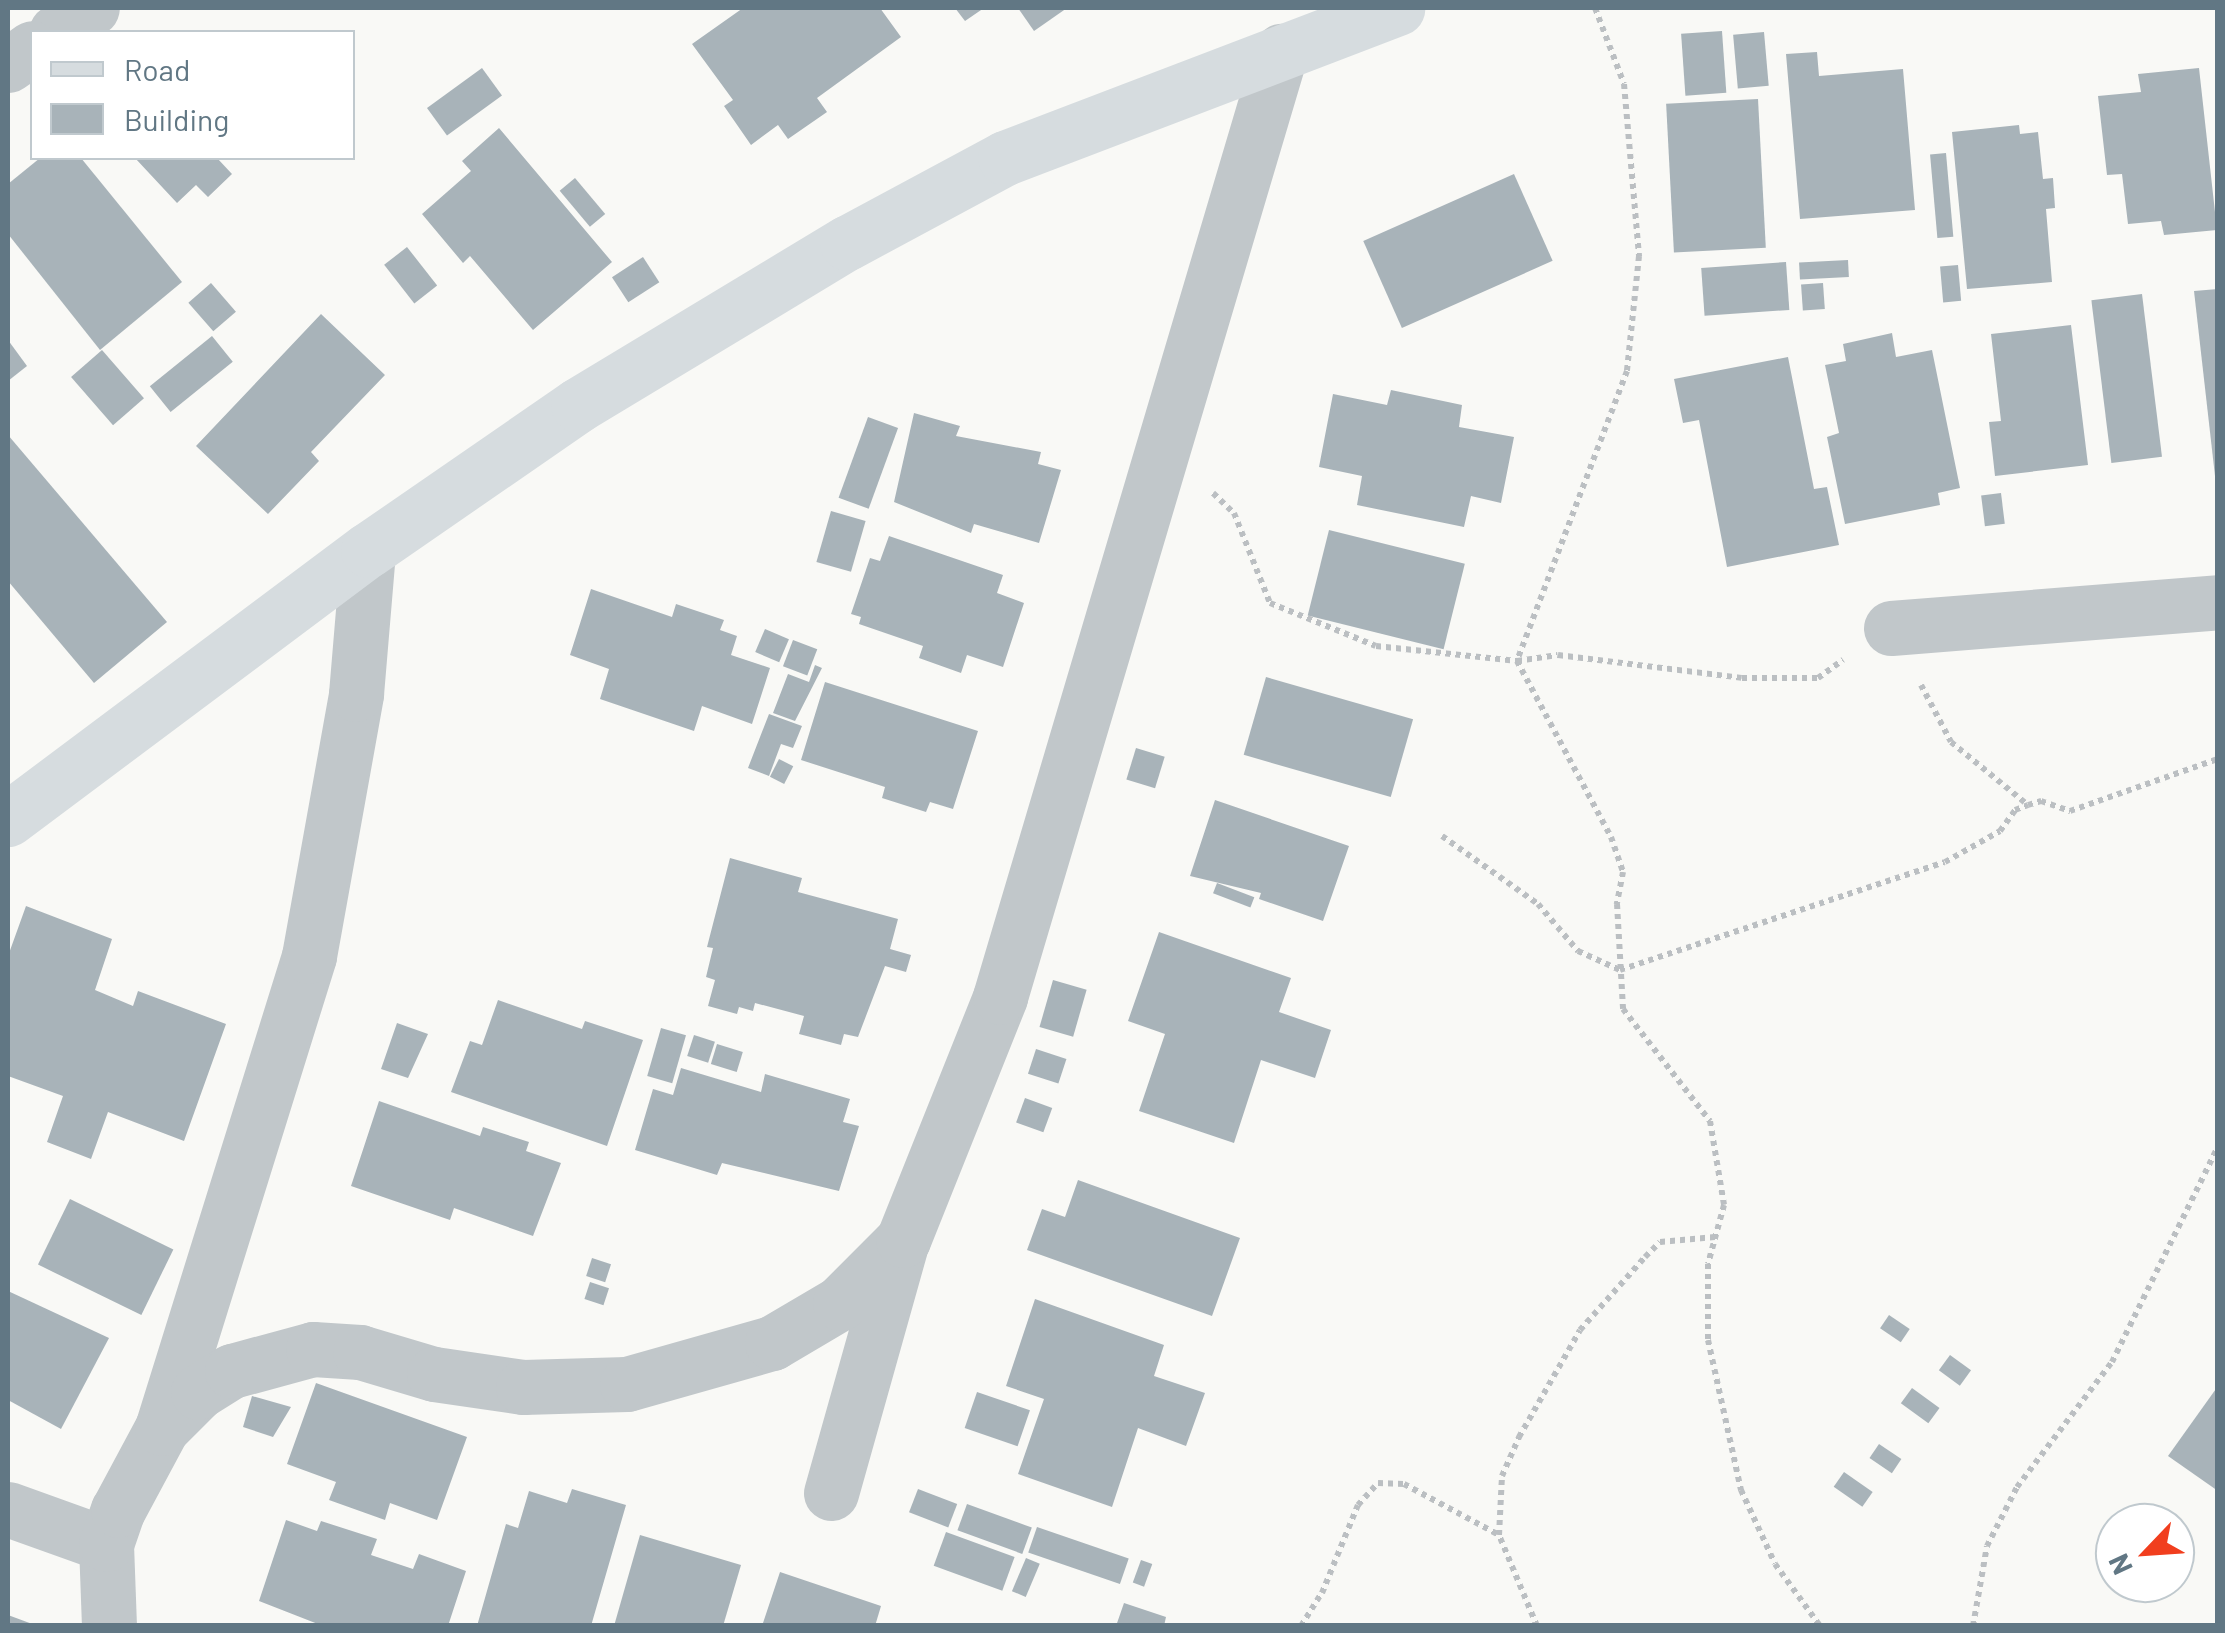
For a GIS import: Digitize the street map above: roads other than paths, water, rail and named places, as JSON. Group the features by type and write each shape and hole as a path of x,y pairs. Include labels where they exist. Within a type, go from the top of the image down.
{"street":[{"path":"59,30 92,8"},
{"path":"8,819 368,550 578,405 847,243 1005,158 1397,8"},
{"path":"8,66 30,50"},
{"path":"831,1493 903,1240 1000,997 1281,51"},
{"path":"108,1626 106,1544 162,1428 309,956 356,694 368,550"},
{"path":"1891,628 2218,602"},
{"path":"162,1428 198,1392 232,1371 313,1349 360,1352 434,1374 522,1387 627,1384 711,1364 772,1342 840,1303 903,1240"},
{"path":"8,1509 106,1544"}]}
